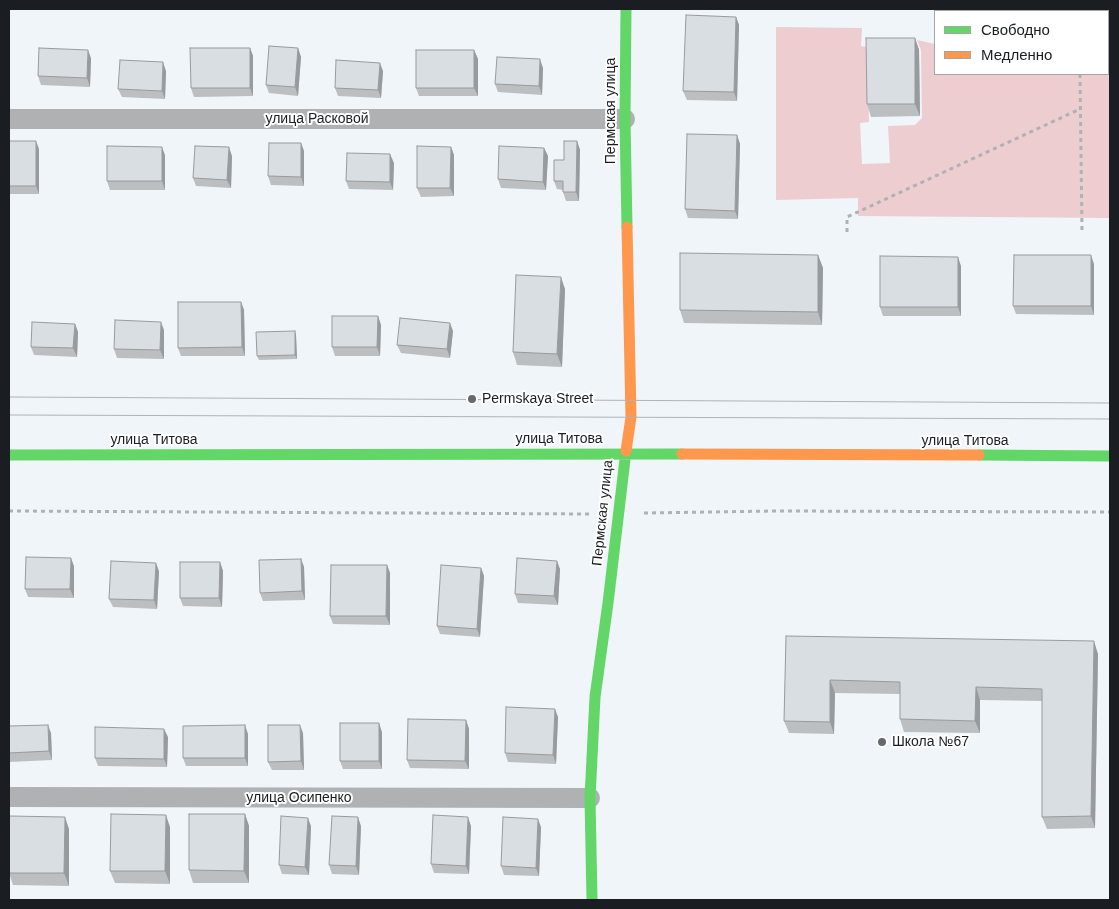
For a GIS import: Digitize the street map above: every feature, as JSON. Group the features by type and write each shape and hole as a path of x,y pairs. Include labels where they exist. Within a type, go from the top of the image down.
{"street":[{"name":"Пермская улица","path":"592,900 590,798 595,697 631,417 624,118 626,9"},
{"name":"улица Расковой","path":"9,120 624,118"},
{"name":"улица Титова","path":"9,455 625,454 1110,456"},
{"name":"улица Осипенко","path":"9,797 590,798"}],"path":[{"path":"1080,75 1082,232"},
{"path":"847,232 846,217 1080,109"},
{"path":"9,511 618,514 776,511 1110,512"}],"shaded area":[{"path":"776,27 862,28 861,46 867,47 869,122 860,123 862,164 890,163 888,126 915,125 922,118 921,50 917,40 934,44 934,75 1109,75 1110,42 1110,218 858,216 858,198 776,200"}],"building":[{"path":"686,15 736,17 734,92 683,91"},
{"path":"866,38 915,38 915,104 867,104"},
{"path":"269,46 298,48 295,87 266,85"},
{"path":"39,48 88,50 87,78 38,76"},
{"path":"190,48 250,48 250,88 191,88"},
{"path":"416,50 474,50 474,88 416,88"},
{"path":"497,57 540,59 539,86 495,84"},
{"path":"120,60 163,62 162,91 118,89"},
{"path":"336,60 380,63 378,90 335,88"},
{"path":"687,134 737,135 735,211 685,209"},
{"path":"9,141 36,141 36,186 9,186"},
{"path":"564,141 577,141 576,192 563,192 563,181 554,181 554,160 564,160"},
{"path":"269,143 301,143 301,177 268,176"},
{"path":"107,146 162,147 162,181 107,181"},
{"path":"195,146 229,147 227,180 193,178"},
{"path":"417,146 451,147 450,188 417,188"},
{"path":"499,146 544,148 543,182 498,179"},
{"path":"347,153 390,154 390,182 346,181"},
{"path":"680,253 818,255 818,312 680,310"},
{"path":"1014,255 1091,255 1091,306 1013,306"},
{"path":"880,256 958,257 958,307 880,307"},
{"path":"516,275 561,277 557,354 513,352"},
{"path":"178,302 241,302 242,347 178,348"},
{"path":"332,316 378,316 377,347 332,347"},
{"path":"400,318 450,323 447,349 397,345"},
{"path":"115,320 161,322 160,350 114,349"},
{"path":"32,322 75,324 73,348 31,347"},
{"path":"295,331 295,355 257,356 256,332"},
{"path":"26,557 71,558 70,589 25,589"},
{"path":"517,558 557,561 554,596 515,594"},
{"path":"301,559 302,591 260,593 259,560"},
{"path":"111,561 156,563 154,600 109,599"},
{"path":"180,562 220,562 219,598 180,598"},
{"path":"331,565 387,565 386,616 330,616"},
{"path":"441,565 481,568 477,629 437,626"},
{"path":"786,636 1094,641 1091,816 1042,817 1042,689 976,687 975,721 900,719 900,682 830,680 830,722 784,721"},
{"path":"506,707 555,709 553,755 505,753"},
{"path":"408,719 466,720 465,761 407,760"},
{"path":"340,723 379,723 379,761 340,761"},
{"path":"48,725 49,751 9,753 9,726"},
{"path":"245,725 245,758 183,758 183,726"},
{"path":"268,725 300,725 301,761 268,762"},
{"path":"95,727 164,729 164,759 95,758"},
{"path":"111,814 166,815 165,871 110,871"},
{"path":"189,814 245,814 244,871 189,870"},
{"path":"433,815 468,817 466,866 431,864"},
{"path":"9,816 65,817 64,873 9,873"},
{"path":"281,816 308,818 305,867 279,865"},
{"path":"332,816 358,817 356,866 329,865"},
{"path":"503,817 538,819 536,868 501,866"}],"tram line":[{"path":"9,397 1110,403"},
{"path":"9,415 1110,419"}],"traffic: fast":[{"path":"626,9 625,119 627,227"},
{"path":"592,900 590,798 595,697 626,451"},
{"path":"9,455 682,454"},
{"path":"979,455 1110,456"}],"traffic: slow":[{"path":"626,451 631,417 627,227"},
{"path":"682,454 979,455"}],"place":[{"name":"Permskaya Street","path":"472,399"},
{"name":"Школа №67","path":"882,742"}]}
